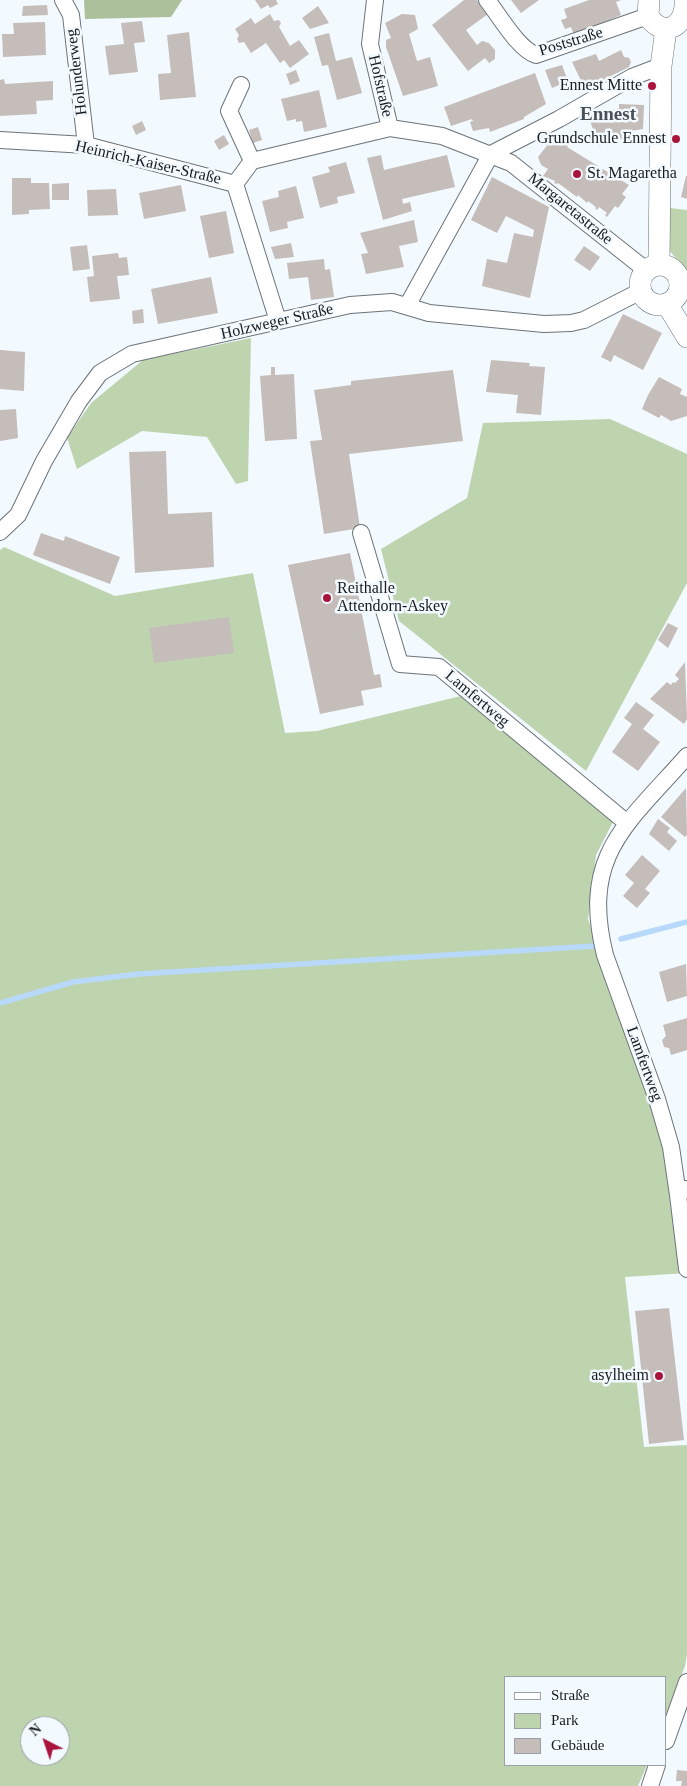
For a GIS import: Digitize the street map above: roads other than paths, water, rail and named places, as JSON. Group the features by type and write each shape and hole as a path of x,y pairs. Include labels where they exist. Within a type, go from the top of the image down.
{"street":[{"name":"Holunderweg","path":"63,0 71,15 86,145"},
{"name":"Hofstraße","path":"375,0 370,44 390,128 442,136 491,154"},
{"name":"Poststraße","path":"487,0 520,44 528,52 536,55 649,8"},
{"path":"666,29 681,22 685,16 685,0"},
{"path":"649,8 652,22 666,29"},
{"path":"653,268 672,269 680,281 678,295 667,304 656,305 646,300 640,291 640,280 653,268 661,66 666,29"},
{"path":"407,306 491,154 559,119 632,77 661,66"},
{"path":"241,85 229,111 252,161 390,128"},
{"name":"Heinrich-Kaiser-Straße","path":"0,140 86,145 235,184"},
{"name":"Margaretastraße","path":"491,154 511,162 653,268"},
{"name":"Heinrich-Kaiser-Straße","path":"235,184 252,161"},
{"name":"Heinrich-Kaiser-Straße","path":"235,184 278,321"},
{"name":"Holzweger Straße","path":"0,532 18,515 79,401 100,374 132,354 350,305 392,302 429,312 544,324 570,323 584,320 640,291"},
{"path":"667,304 687,337"},
{"name":"Lamfertweg","path":"361,533 400,664 438,667 627,823"},
{"name":"Lamfertweg","path":"687,756 627,823 605,860 598,900 599,930 634,1039 657,1098 683,1191 687,1269"},
{"path":"667,1738 687,1682"},
{"path":"650,1786 658,1766"}],"waterway":[{"path":"621,939 687,922"},
{"path":"0,1003 73,982 138,974 595,946"}],"place":[{"name":"Ennest Mitte","path":"652,86"},
{"name":"Grundschule Ennest","path":"676,139"},
{"name":"St. Magaretha","path":"577,174"},
{"name":"Reithalle Attendorn-Askey","path":"327,598"},
{"name":"asylheim","path":"659,1376"}],"district":[{"name":"Ennest","path":"608,115"}]}
